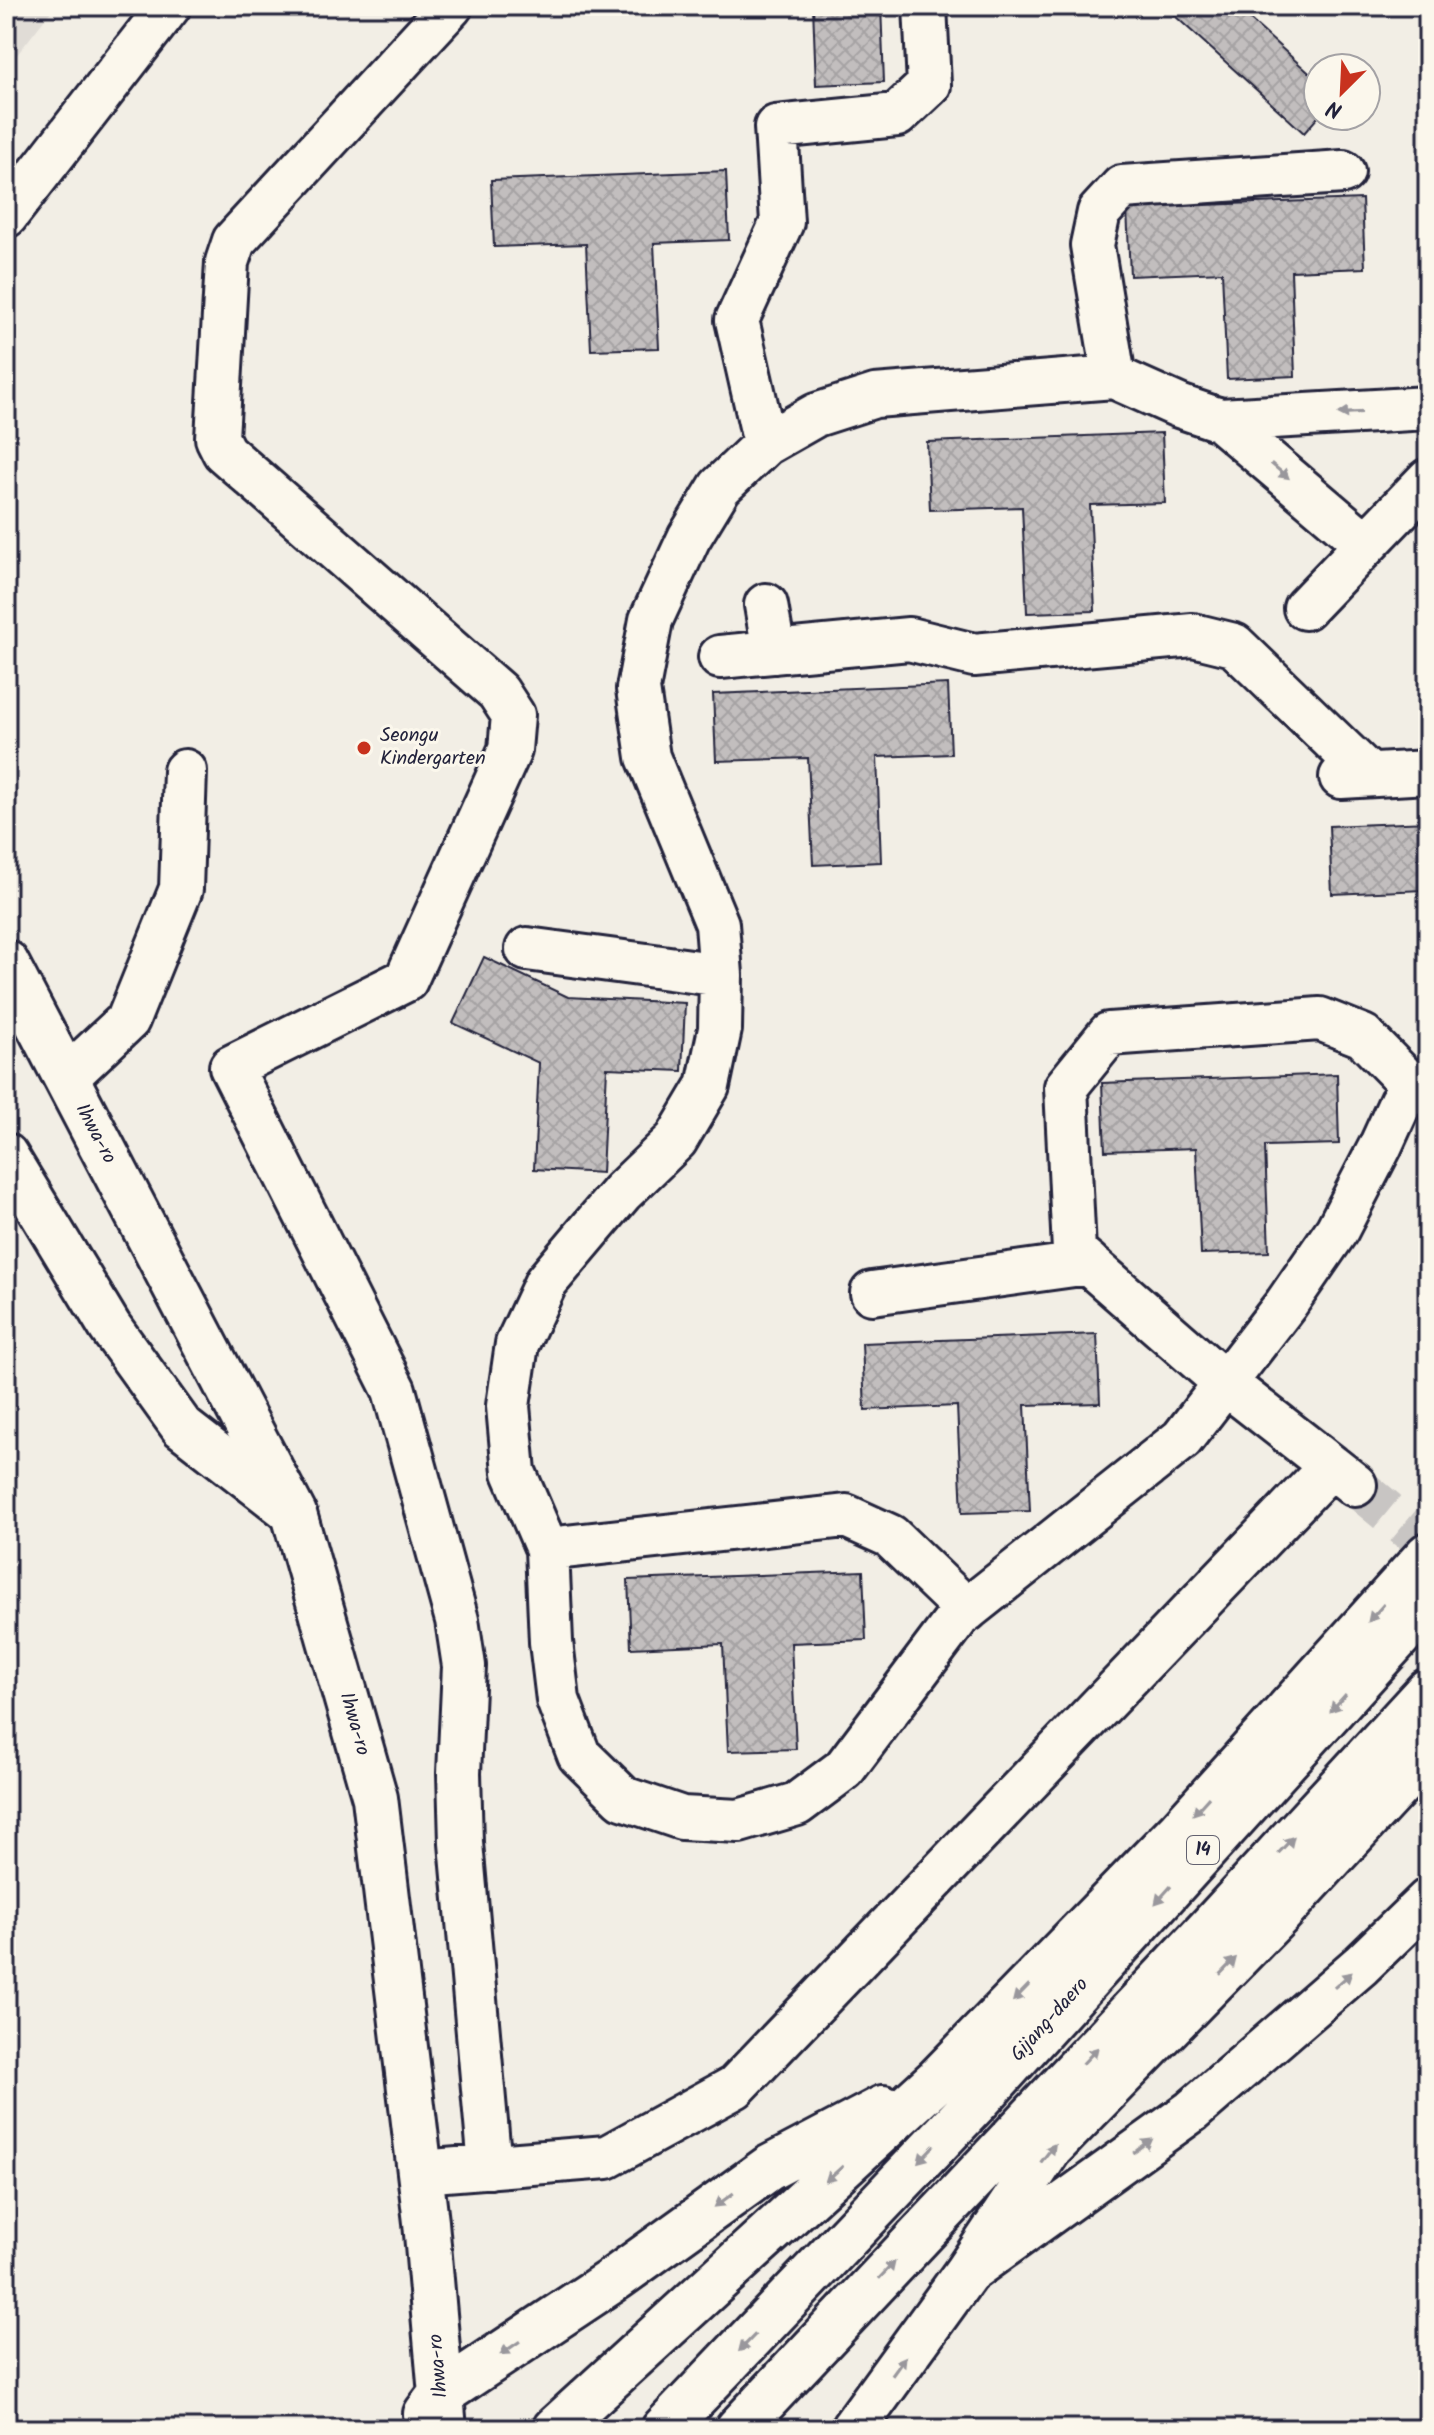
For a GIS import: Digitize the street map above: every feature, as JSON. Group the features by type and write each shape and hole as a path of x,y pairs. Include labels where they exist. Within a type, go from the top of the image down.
{"main road":[{"name":"Ihwa-ro","path":"6,963 294,1514 375,1798 420,2172 442,2411"},
{"path":"555,2429 938,2079 1180,1830 1428,1555"},
{"name":"Gijang-daero","path":"664,2429 980,2098 1428,1604"},
{"path":"738,2429 1210,1928 1428,1691"},
{"path":"853,2429 966,2273 1049,2149 1280,1913 1428,1753"},
{"path":"415,2429 769,2168 938,2079"}],"street":[{"path":"6,216 169,6"},
{"path":"451,6 234,241 227,262 217,438 224,452 498,692 513,715 510,750 406,980 231,1067 394,1390 457,1620 464,1666 459,1773 461,1843 490,2167"},
{"path":"765,444 737,320 782,222 776,127 897,115 929,85 925,6"},
{"path":"1114,377 1092,245 1099,212 1122,187 1343,172"},
{"path":"420,2172 607,2157 735,2087 1343,1476 1225,1383 1074,1251 1066,1087 1109,1034 1320,1019 1363,1036 1422,1084 1401,1101 1337,1230 1286,1304 1225,1383 1182,1439 959,1616 844,1769 797,1804 739,1821 682,1818 623,1798 579,1755 558,1700 551,1642 547,1549 514,1472 508,1406 517,1344 546,1282 622,1192 676,1140 708,1086 720,1029 721,975 717,924 648,757 638,689 651,620 689,538 720,487 765,444 816,415 875,396 1114,377 1179,406 1220,420 1366,544"},
{"path":"1220,420 1428,408"},
{"path":"1305,608 1428,480"},
{"path":"766,605 774,652"},
{"path":"720,657 909,639 974,655 1193,635 1234,645 1351,776 1428,772"},
{"path":"66,1078 128,1020 181,889 185,771"},
{"path":"527,949 721,975"},
{"path":"6,1155 110,1327 182,1427 294,1514"},
{"path":"872,1293 1088,1263"},
{"path":"547,1549 846,1516 890,1536 967,1610"},
{"path":"966,2273 1192,2111 1361,1965 1427,1903"}],"shaded area":[{"path":"6,6 55,6 6,69"}],"building":[{"path":"813,6 881,6 884,82 816,85"},
{"path":"1164,6 1235,6 1302,67 1302,131"},
{"path":"726,171 729,240 654,243 659,348 591,350 586,244 494,247 491,180"},
{"path":"1362,199 1365,268 1291,271 1295,376 1227,379 1222,272 1130,276 1127,208"},
{"path":"1162,433 1165,503 1090,505 1095,611 1027,613 1022,507 930,510 927,442"},
{"path":"948,684 951,754 877,757 881,862 813,865 808,758 716,761 713,694"},
{"path":"1428,822 1428,976 1424,890 1332,894 1329,826"},
{"path":"484,957 568,997 685,1003 682,1071 607,1068 602,1173 534,1169 539,1063 453,1023"},
{"path":"1337,1074 1339,1144 1265,1146 1269,1252 1201,1254 1196,1148 1105,1151 1102,1083"},
{"path":"1097,1334 1100,1403 1025,1405 1030,1511 962,1513 957,1406 865,1410 862,1343"},
{"path":"863,1571 866,1640 791,1643 796,1749 728,1751 723,1644 631,1648 628,1580"}],"tunnel":[{"path":"1355,1485 1428,1545"}],"place":[{"name":"Seongu Kindergarten","path":"364,748"}]}
